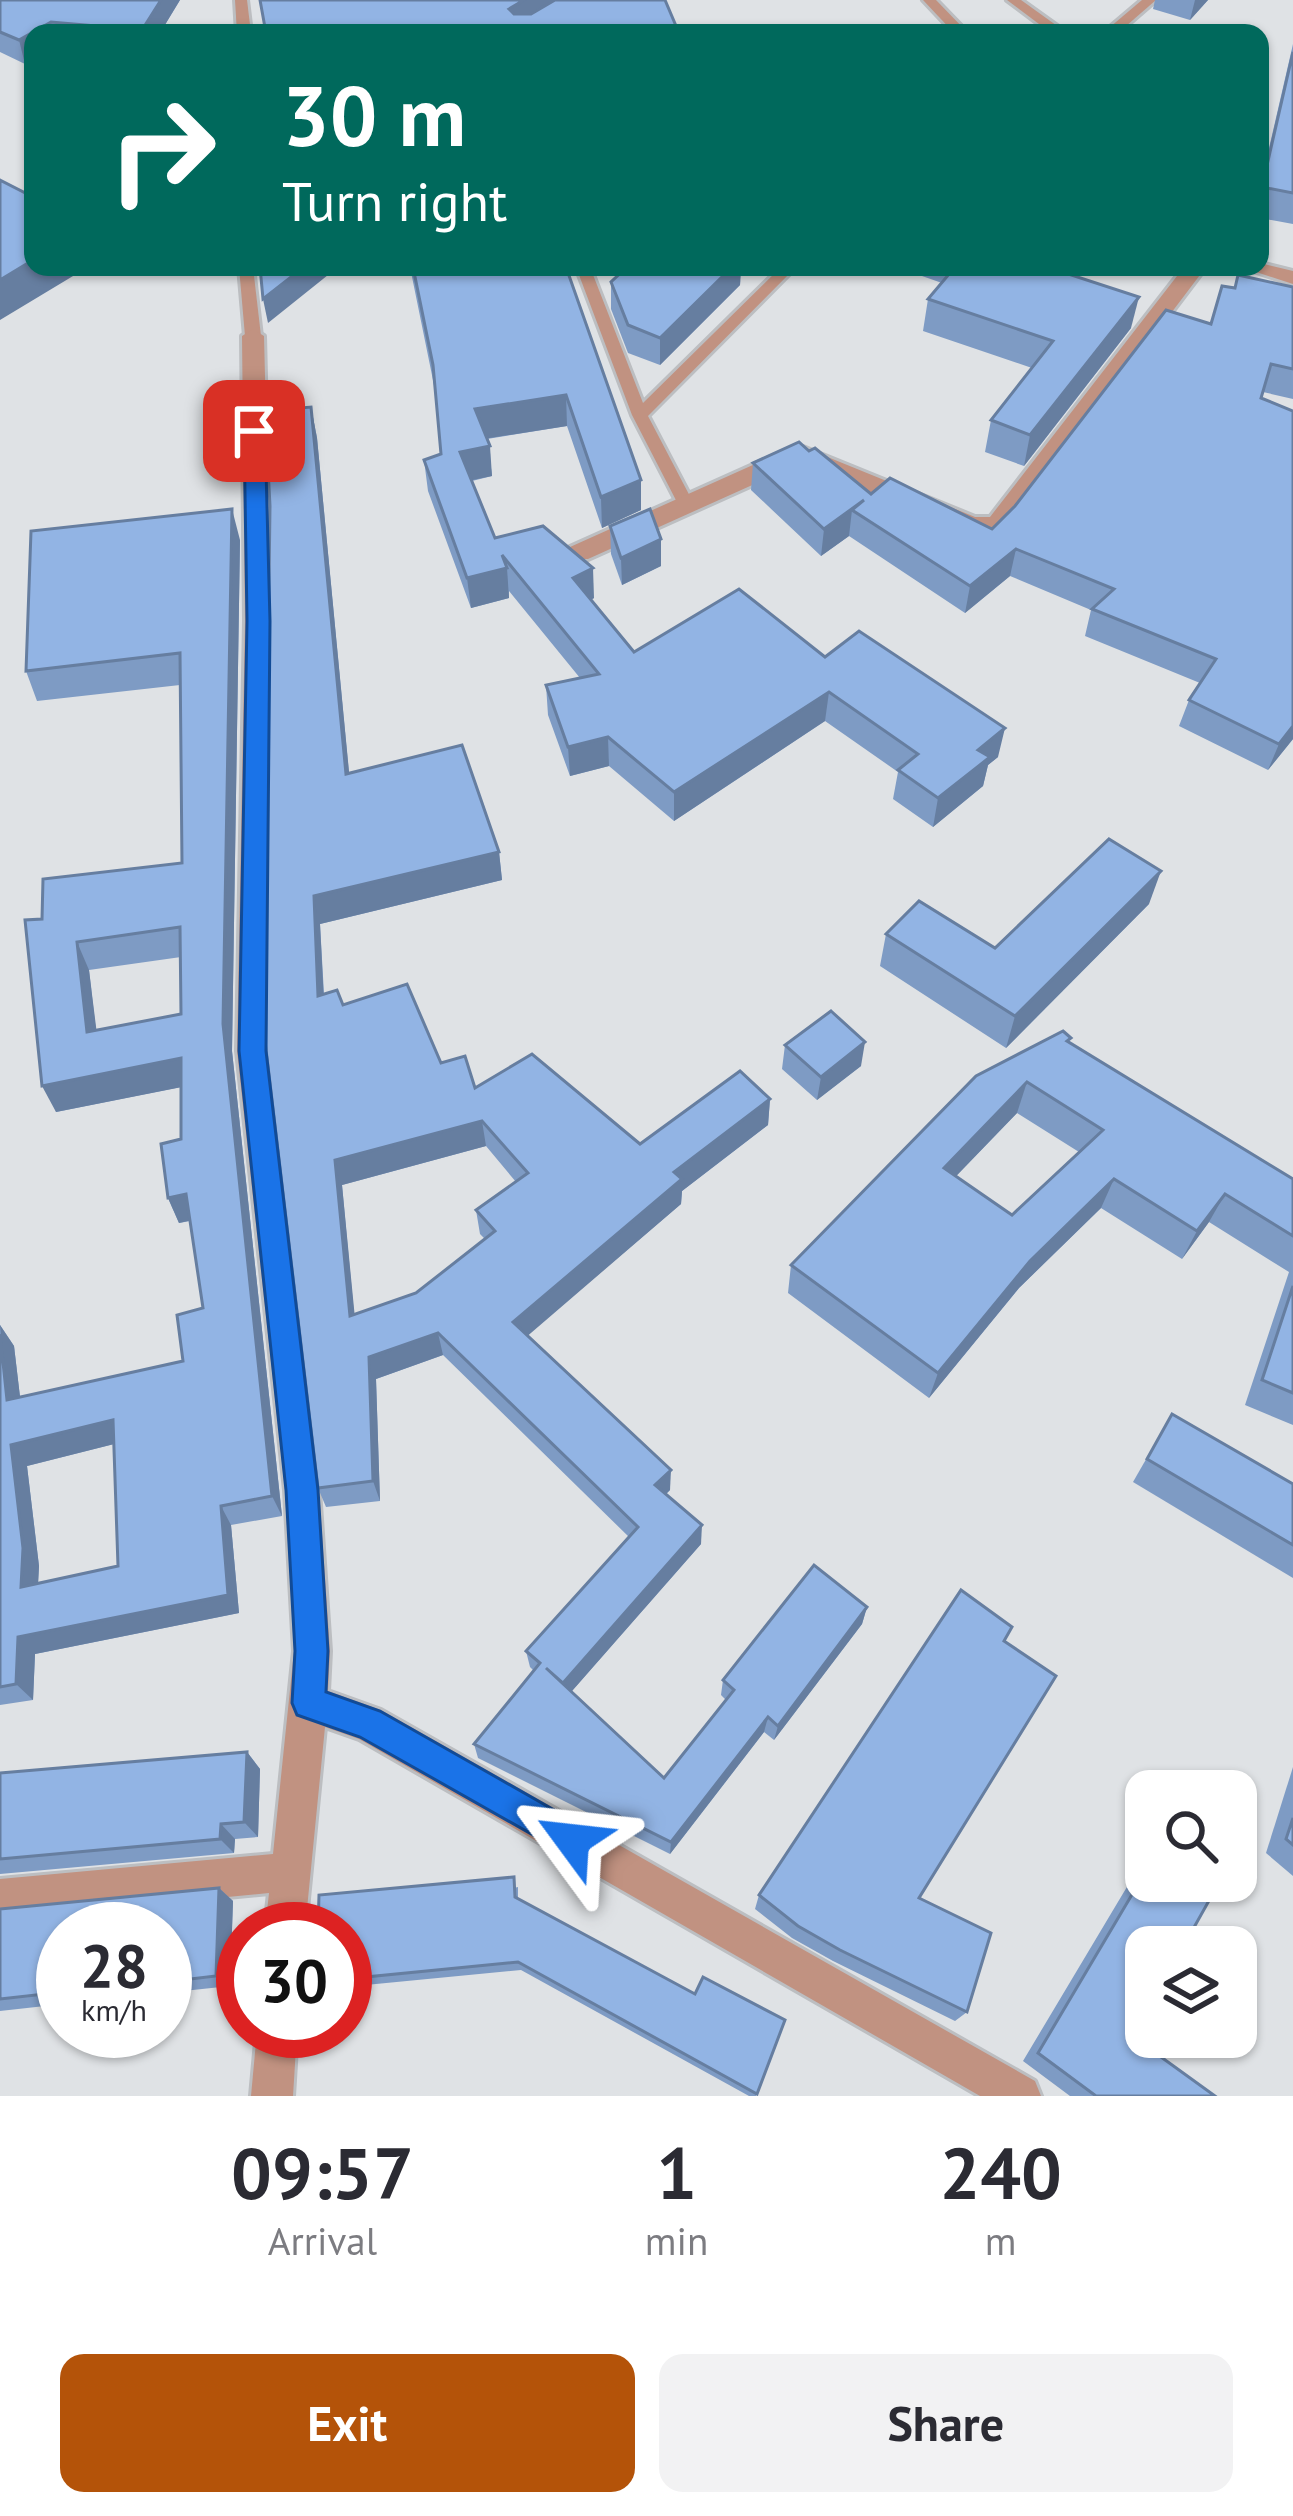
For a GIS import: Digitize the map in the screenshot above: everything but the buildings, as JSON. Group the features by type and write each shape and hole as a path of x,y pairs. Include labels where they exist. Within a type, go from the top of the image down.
{"street":[{"path":"578,554 803,455 972,525 997,525 1188,276"},
{"path":"253,336 258,621 252,1051 302,1490 312,1651 287,1902"},
{"path":"309,1703 368,1723 1020,2096"},
{"path":"0,1899 289,1872"},
{"path":"272,2096 275,2058"}],"lane":[{"path":"929,0 952,24"},
{"path":"1012,0 1045,24"},
{"path":"1121,24 1150,0"},
{"path":"247,276 253,336"},
{"path":"586,276 640,415 686,505"},
{"path":"640,415 780,276"}],"route":[{"path":"254,431 258,621 252,1051 302,1490 312,1651 309,1703 368,1723 572,1840"}]}
